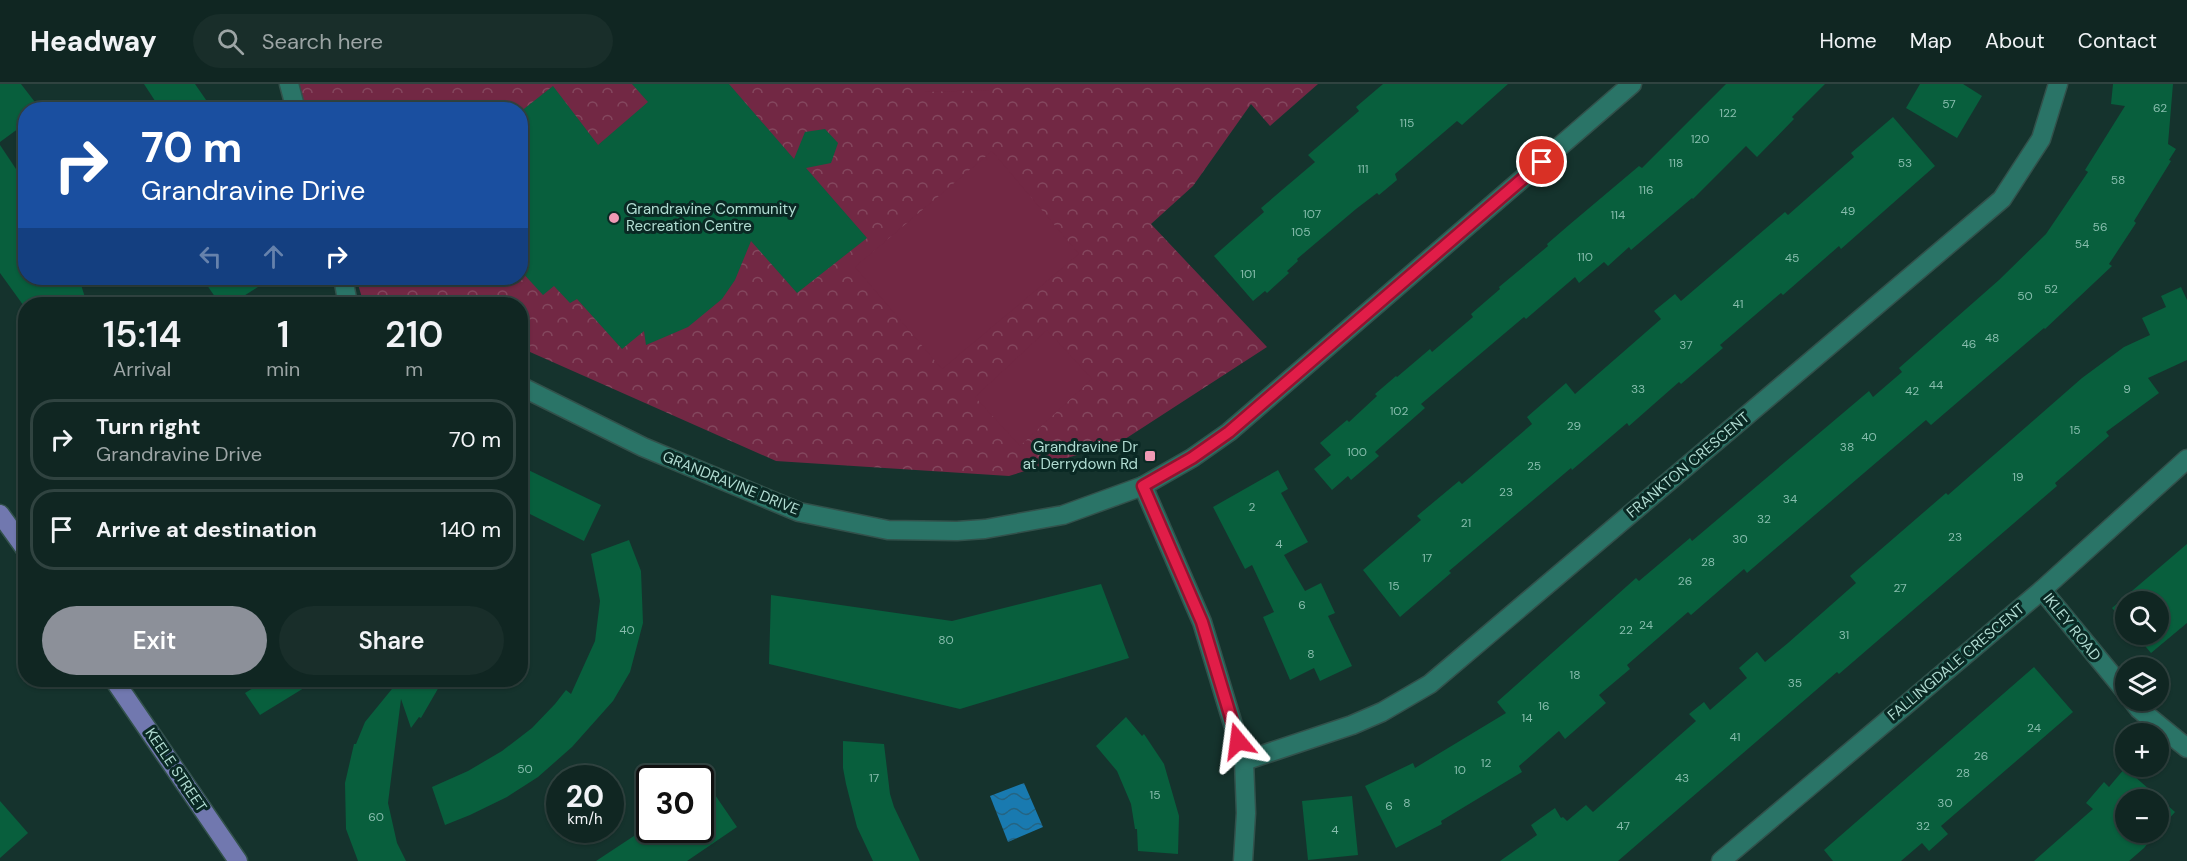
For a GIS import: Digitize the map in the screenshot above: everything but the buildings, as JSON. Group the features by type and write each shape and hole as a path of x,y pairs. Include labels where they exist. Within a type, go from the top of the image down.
{"main road":[{"path":"0,514 18,539"},
{"name":"KEELE STREET","path":"119,687 238,861"}],"street":[{"path":"289,84 294,102"},
{"name":"GRANDRAVINE DRIVE","path":"528,390 643,447 799,512 888,530 915,532 986,529 1063,515 1143,486 1192,458 1229,432 1632,84"},
{"name":"FRANKTON CRESCENT","path":"1244,761 1352,725 1382,712 1430,684 2002,200 2041,139 2058,84"},
{"name":"FALLINGDALE CRESCENT","path":"1721,861 2042,590 2187,459"},
{"path":"1143,486 1202,622 1244,761 1246,813 1243,861"},
{"name":"IKLEY ROAD","path":"2042,590 2115,679"},
{"path":"2141,711 2187,748"}],"green space":[{"path":"299,84 1318,84 1270,126 1251,104 1193,186 1151,224 1267,347 1122,441 1009,476 776,461 528,351 528,297 362,297 358,285 528,285 528,102 304,102"},
{"path":"909,84 997,84 989,90 925,92"},
{"path":"992,151 1079,254 942,369 855,267"},
{"path":"1047,330 1092,379 1020,446 975,397"}],"water":[{"path":"1024,783 1043,827 1008,842 990,796"}],"place":[{"name":"Grandravine Community Recreation Centre","path":"614,218"},
{"name":"Grandravine Dr at Derrydown Rd","path":"1150,456"}],"route":[{"path":"1238,741 1202,622 1143,486 1192,458 1229,432 1542,162"}]}
